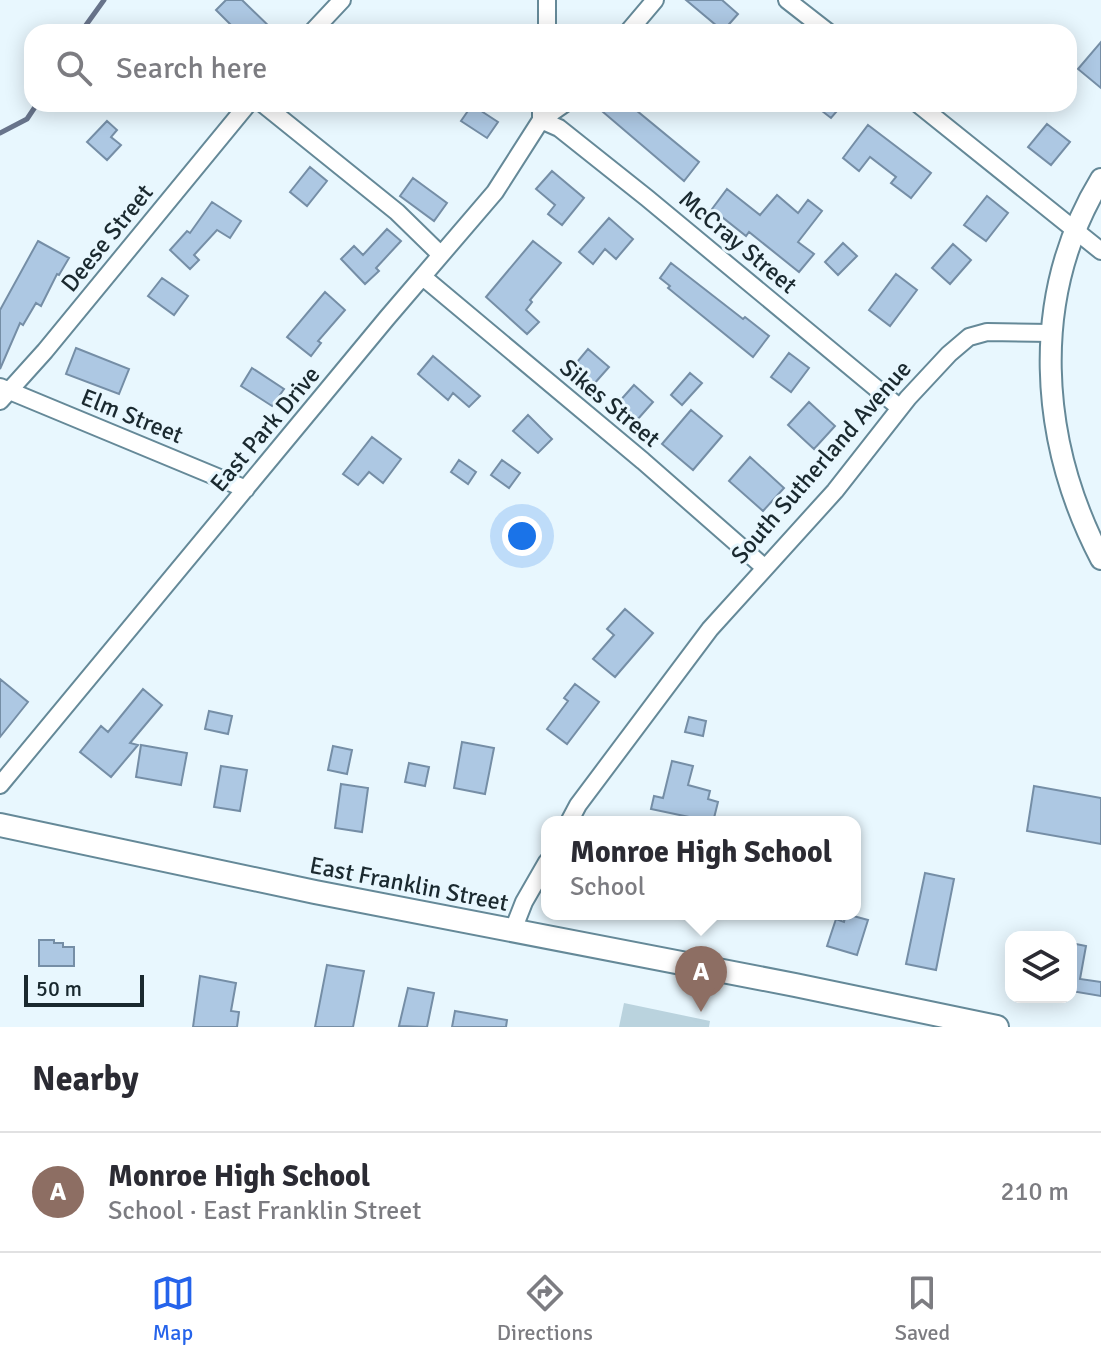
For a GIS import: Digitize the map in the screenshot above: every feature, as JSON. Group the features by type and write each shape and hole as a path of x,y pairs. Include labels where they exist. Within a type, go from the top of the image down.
{"main road":[{"name":"East Franklin Street","path":"0,825 315,892 997,1027"}],"street":[{"path":"320,24 342,0"},
{"path":"547,0 547,24"},
{"path":"635,24 655,0"},
{"path":"787,0 818,24"},
{"name":"Deese Street","path":"3,392 45,351 241,112"},
{"path":"273,112 397,212 441,255"},
{"name":"East Park Drive","path":"0,785 495,192 541,112"},
{"name":"McCray Street","path":"541,112 900,408"},
{"path":"928,112 1101,251"},
{"path":"1101,179 1084,207 1076,231 1055,297 1051,333 1055,413 1063,462 1071,495 1101,559"},
{"name":"Sikes Street","path":"423,277 643,461 765,568"},
{"name":"South Sutherland Avenue","path":"572,816 710,629 854,468 900,408 939,365 969,337 1000,331 1051,333"},
{"name":"Elm Street","path":"3,392 246,489"},
{"path":"513,930 541,872"}],"shaded area":[{"path":"624,1003 710,1021 709,1027 619,1027"}],"building":[{"path":"226,0 242,0 267,24 230,24 216,10"},
{"path":"686,0 722,0 738,14 729,24 715,24"},
{"path":"1101,42 1101,88 1078,69"},
{"path":"467,112 483,112 498,122 487,138 461,121"},
{"path":"603,112 638,112 699,162 684,181"},
{"path":"107,121 117,130 111,137 121,145 107,160 87,142"},
{"path":"1047,124 1070,142 1051,165 1028,147"},
{"path":"868,125 931,173 911,198 891,183 896,177 870,157 859,171 843,158"},
{"path":"310,167 327,181 307,206 290,192"},
{"path":"552,171 584,198 562,225 548,214 555,205 536,189"},
{"path":"413,178 447,203 434,221 400,196"},
{"path":"727,189 760,215 777,195 798,213 808,200 822,211 798,242 814,254 799,272 749,232 746,236 712,209"},
{"path":"987,196 1008,213 986,241 964,225"},
{"path":"212,202 241,221 230,238 217,230 194,255 199,260 190,269 170,250 187,231 190,233"},
{"path":"609,218 633,239 616,259 605,249 593,264 579,252"},
{"path":"387,229 401,241 365,284 341,259 354,246 363,255"},
{"path":"38,241 69,258 41,306 36,303 23,325 20,323 0,369 0,310"},
{"path":"533,241 561,263 530,300 532,302 526,310 539,322 527,334 486,297"},
{"path":"843,243 857,256 838,275 825,262"},
{"path":"953,244 971,260 950,284 932,268"},
{"path":"671,263 769,336 753,357 668,288 670,286 660,278"},
{"path":"896,274 917,290 890,326 869,310"},
{"path":"162,278 188,296 174,315 148,296"},
{"path":"325,292 345,310 318,341 321,343 311,356 287,337"},
{"path":"76,348 129,369 119,394 66,374"},
{"path":"588,349 609,367 593,385 572,368"},
{"path":"789,353 809,368 791,392 771,377"},
{"path":"433,356 480,396 469,407 453,393 448,400 418,374"},
{"path":"252,368 284,389 272,406 241,386"},
{"path":"690,373 702,383 682,405 671,395"},
{"path":"634,385 653,402 637,420 618,403"},
{"path":"809,402 835,426 814,449 788,425"},
{"path":"691,410 722,436 693,470 662,444"},
{"path":"528,415 552,439 538,453 513,431"},
{"path":"372,437 401,459 383,483 369,472 358,485 343,474"},
{"path":"750,457 784,488 763,511 729,481"},
{"path":"459,460 476,472 468,484 451,472"},
{"path":"502,460 520,473 509,488 491,475"},
{"path":"625,609 653,633 615,677 593,659 614,635 607,629"},
{"path":"0,679 28,702 0,737"},
{"path":"575,684 599,702 567,744 547,729 568,701 564,698"},
{"path":"143,689 162,705 130,743 138,745 111,777 80,752 101,726 108,732"},
{"path":"209,711 232,716 228,734 205,729"},
{"path":"689,717 706,721 703,736 685,732"},
{"path":"462,742 494,748 485,794 454,788"},
{"path":"141,745 187,753 181,785 136,777"},
{"path":"333,746 352,750 347,774 328,770"},
{"path":"672,761 693,766 688,785 710,791 708,799 718,802 714,816 684,816 651,809 654,796 663,798"},
{"path":"409,763 429,767 425,786 405,782"},
{"path":"221,766 247,770 240,811 214,807"},
{"path":"341,784 368,788 362,832 335,828"},
{"path":"1034,786 1101,798 1101,844 1027,831"},
{"path":"925,873 954,879 936,970 906,964"},
{"path":"861,918 868,920 857,955 827,946 836,920 844,922"},
{"path":"39,940 54,940 54,943 63,943 63,947 74,947 74,966 39,966"},
{"path":"1077,944 1086,946 1080,979 1101,982 1101,996 1077,992"},
{"path":"327,965 364,971 353,1027 315,1027"},
{"path":"200,976 236,983 231,1011 239,1012 237,1027 193,1027"},
{"path":"408,988 434,993 427,1027 399,1026"},
{"path":"455,1011 507,1020 506,1027 452,1027"}],"waterway":[{"path":"87,24 104,0"},
{"path":"0,133 27,119 32,112"}],"place":[{"name":"Monroe High School","path":"701,1012"}]}
